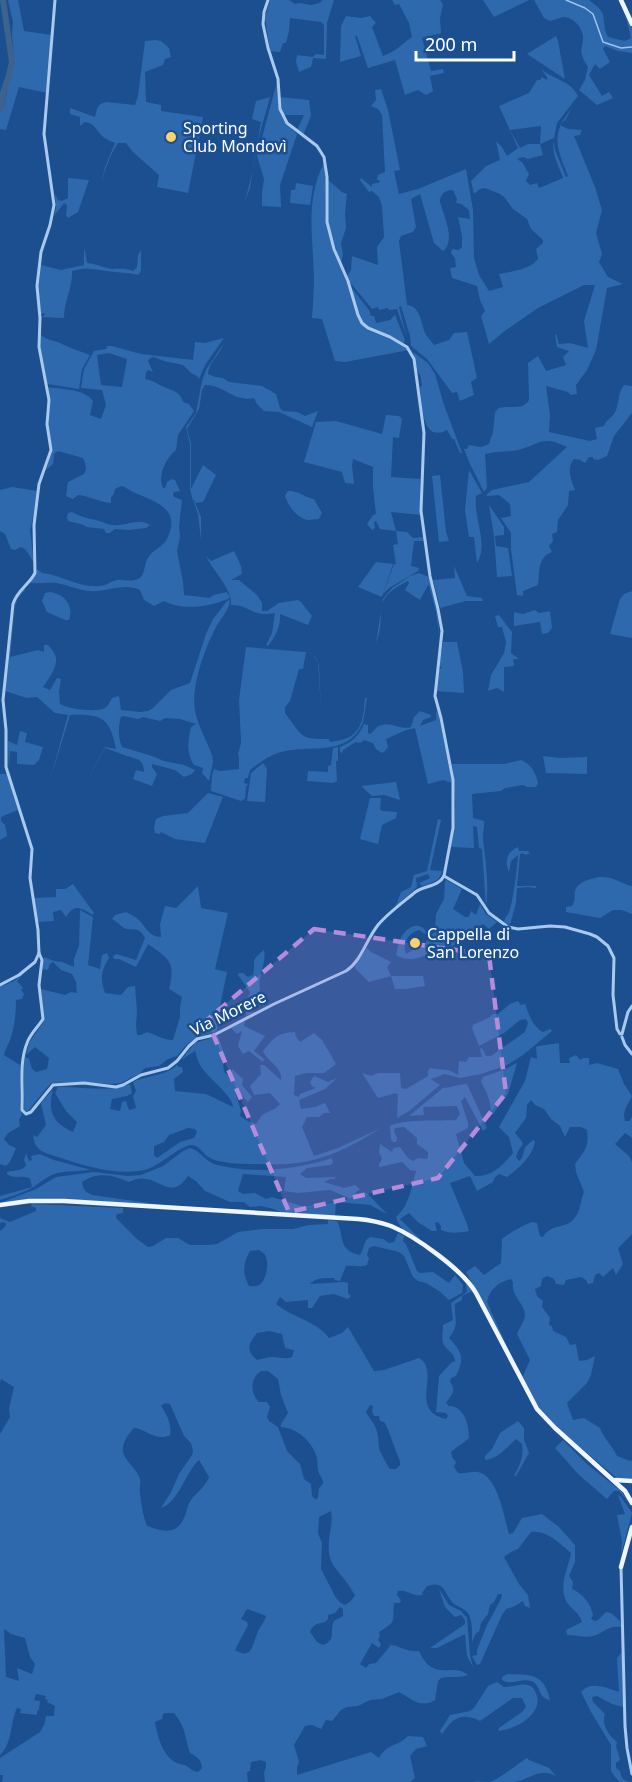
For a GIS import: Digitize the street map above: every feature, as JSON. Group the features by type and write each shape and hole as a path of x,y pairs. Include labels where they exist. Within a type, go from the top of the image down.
{"main road":[{"path":"621,0 632,24"},
{"path":"0,1205 29,1201 64,1201 358,1219 391,1226 455,1268 466,1278 537,1409 555,1428 615,1480 626,1491 632,1503"},
{"path":"615,1480 632,1482"},
{"path":"626,1491 632,1493"},
{"path":"621,1567 632,1527"}],"street":[{"path":"0,985 19,975 35,962 39,953 30,878 32,849 7,769 3,703 13,604 17,594 35,573 33,528 38,506 39,486 51,452 47,421 49,400 39,347 40,318 37,286 40,256 54,205 44,134 55,0"},
{"path":"268,0 263,24 279,81 280,111 289,125 318,147 323,155 327,177 327,222 334,249 348,281 359,317 363,325 369,329 407,347 414,359 423,433 421,511 430,576 442,631 435,696 453,776 453,828 444,876 474,893 491,915 508,927 518,929 565,927 597,937 608,946 614,958 616,1020 621,1035 632,1054"},
{"name":"Via Morere","path":"39,953 42,960 39,985 43,1018 28,1041 22,1063 22,1110 26,1114 31,1112 53,1085 84,1083 123,1085 141,1075 168,1068 197,1039 214,1035 346,971 355,963 376,927 383,920 413,893 437,883 444,876"},
{"path":"621,1035 632,1006"},
{"path":"627,1017 632,1012"},
{"path":"621,1567 625,1726 632,1774"}],"highlighted area":[{"path":"314,929 489,955 506,1093 438,1178 289,1212 207,1020"}],"shaded area":[{"path":"8,0 18,0 24,31 52,35 47,93 19,87 6,130 0,129 0,111 5,104 14,55 13,22"},
{"path":"270,0 289,0 295,4 311,5 323,0 334,0 327,23 326,59 313,58 311,67 299,72 296,62 297,55 313,57 316,54 324,55 324,25 321,22 290,18 286,43 283,43 280,52 270,51 265,18"},
{"path":"392,0 440,0 443,4 440,18 441,33 422,38 431,71 443,69 444,73 430,76 433,91 426,95 418,90 405,95 395,60 368,68 357,36 355,36 361,56 340,62 341,26 346,16 361,18 370,16 376,23 372,27 383,56 412,37 409,23 399,4 395,5"},
{"path":"483,0 529,0 494,17"},
{"path":"534,0 589,0 603,14 608,37 625,41 631,38 625,12 632,29 632,53 605,46 603,49 610,62 600,69 595,64 589,75 602,96 609,92 613,98 597,105 579,90 585,80 588,67 583,58 581,29 567,17 550,21 544,18"},
{"path":"556,36 558,41 565,79 527,54"},
{"path":"156,40 169,48 171,57 165,59 163,65 145,72 146,102 161,105 161,111 203,117 188,193 157,187 159,175 126,143 118,143 107,166 100,189 105,167 115,143 103,136 90,123 84,122 80,125 80,117 70,114 70,108 95,117 98,107 106,102 135,105 145,41"},
{"path":"541,69 571,87 578,96 557,123 554,138 540,144 543,155 517,159 522,162 529,174 526,181 530,185 537,183 539,188 563,178 554,155 554,141 555,150 566,177 568,176 558,142 560,127 561,125 568,129 582,130 580,135 574,136 602,210 596,233 602,254 599,262 608,277 623,284 607,288 596,350 587,370 576,385 577,394 571,395 568,392 546,386 550,415 549,432 590,441 597,439 595,428 604,426 614,414 624,385 632,386 632,413 614,436 607,456 598,460 589,457 585,463 574,459 570,466 570,474 575,490 569,491 568,505 558,520 557,532 552,534 553,541 549,546 552,552 542,561 538,585 523,591 523,596 517,595 511,533 501,518 511,516 510,504 499,495 486,495 492,490 529,482 567,447 547,441 518,450 485,454 487,488 484,492 464,449 467,449 469,445 481,447 489,444 495,412 499,408 520,407 529,400 528,363 538,356 546,371 566,365 563,357 569,351 557,347 556,334 559,344 570,343 588,348 584,321 595,285 584,285 538,308 489,344 481,316 485,311 477,286 452,278 450,268 456,267 455,258 451,253 452,249 459,250 462,247 458,217 470,219 469,210 456,203 457,199 453,190 442,195 440,202 449,235 447,247 443,251 434,243 420,194 411,199 416,227 413,232 401,236 399,241 407,305 415,308 425,333 434,345 449,340 454,333 467,332 477,378 471,382 474,395 460,401 457,392 452,393 427,359 411,346 401,306 399,307 407,338 397,309 379,310 378,307 372,309 347,276 351,270 352,256 378,265 377,247 384,237 382,206 379,197 372,191 369,192 360,180 361,178 372,187 372,184 380,182 377,180 378,175 385,172 382,115 378,109 371,106 376,100 375,90 381,89 388,110 400,170 394,171 399,194 418,189 466,169 473,210 474,258 479,275 489,291 503,287 499,274 520,270 534,263 538,259 536,249 543,243 543,240 531,229 527,219 513,209 500,194 485,188 474,194 471,181 486,166 500,160 496,141 507,156 518,148 499,106 529,93 537,80 541,80 541,77 547,80","holes":["541,126 540,144 528,144 520,148 510,130"]},
{"path":"277,82 281,115 297,134 280,185 281,207 262,206 264,179 257,156"},
{"path":"270,97 258,141 261,122 252,119 256,101"},
{"path":"280,97 309,100 311,116 303,135 297,130 304,115 283,115"},
{"path":"324,163 326,225 359,320 367,330 393,340 409,350 345,362 335,361 322,319 312,318 314,277 312,205 318,177"},
{"path":"68,178 89,180 78,212 68,218 67,205 64,203 54,216 55,194 58,200 68,198"},
{"path":"328,180 347,194 346,228 341,243 343,254 341,264 328,223"},
{"path":"296,183 313,186 310,205 290,203 291,190 295,190"},
{"path":"84,250 87,263 133,271 137,267 141,250 141,271 138,275 90,269 72,271 64,318 41,317 45,315 41,314 38,291 41,265 61,270 84,265"},
{"path":"351,287 371,316 374,316 376,323 390,320 395,315 405,340 404,343 364,324 357,311"},
{"path":"41,319 43,337 90,355 82,369 79,389 47,384 40,347"},
{"path":"224,338 205,365 199,379 183,365 154,357 148,361 153,372 148,370 145,379 176,392 194,411 178,435 176,450 166,462 161,478 163,488 167,482 175,480 180,491 174,492 173,495 182,500 177,551 184,595 209,598 227,592 230,598 197,607 180,606 164,601 154,606 144,600 140,590 134,588 121,587 89,591 57,583 30,583 37,569 42,573 92,586 102,586 117,580 139,579 143,574 146,561 165,542 171,528 169,513 164,508 123,486 115,489 111,503 78,495 73,499 66,496 68,482 84,474 85,464 83,458 58,451 54,454 53,464 46,470 52,451 47,387 84,394 93,401 90,415 101,419 106,405 102,390 81,388 84,369 94,351 112,346 141,354 193,360 195,342 205,343","holes":["109,353 127,359 122,387 101,385 97,355"]},
{"path":"224,343 210,365 208,374 229,382 262,386 276,394 283,411 297,412 305,416 318,411 312,427 279,412 264,411 254,398 241,398 219,388 205,385 199,409 187,429 191,443 191,489 203,465 216,475 203,502 195,503 201,517 201,540 198,514 194,503 195,500 193,501 190,489 190,444 186,427 196,413 206,370"},
{"path":"413,352 428,363 435,374 462,453 447,430 438,433 432,431 424,420 420,388 422,385"},
{"path":"386,415 399,416 402,419 399,438 393,437 391,477 420,479 420,515 391,512 396,531 380,529 376,521 374,522 375,528 372,530 367,524 376,514 373,467 353,459 354,484 345,483 342,472 304,462 316,422 336,421 382,434"},
{"path":"469,470 482,493 476,496 481,539 480,556 477,563 474,537 469,537 465,510"},
{"path":"440,475 449,541 439,542 432,476"},
{"path":"12,487 37,491 30,530 34,563 26,550 21,547 11,549 5,534 0,531 0,490"},
{"path":"288,491 314,499 322,513 319,519 306,520 298,515 286,499"},
{"path":"489,505 504,527 504,535 495,536 496,546 508,548 512,576 497,577"},
{"path":"72,512 111,525 141,522 150,525 146,528 129,530 115,529 106,533 104,529 68,521 68,513"},
{"path":"396,531 407,532 413,538 423,537 424,541 414,541 411,566 419,568 418,571 383,594 394,564 396,564 393,545 398,544"},
{"path":"234,551 242,574 231,580 239,580 257,595 262,603 262,611 267,611 279,603 298,600 312,616 308,625 280,614 277,631 268,646 266,645 272,633 275,613 261,614 231,605 226,587 206,556 211,561"},
{"path":"376,562 393,564 382,597 358,587"},
{"path":"454,566 467,596 482,598 483,601 466,601 440,608 433,580 455,578"},
{"path":"419,573 429,577 437,610 440,641 429,585 420,600 405,590 408,581 388,595 382,607 383,599 392,588 410,576"},
{"path":"24,588 15,606 10,657 38,650 44,652 44,645 48,645 54,652 56,661 43,687 50,690 57,678 61,679 60,704 88,710 103,709 108,706 112,698 119,696 121,710 148,711 171,690 190,683 213,619 230,600 207,648 199,669 195,691 196,717 212,755 209,781 202,773 203,768 194,765 190,756 188,747 190,732 191,727 196,724 180,719 165,718 160,721 123,716 119,728 122,747 195,770 184,777 175,770 152,764 157,774 152,786 133,779 136,770 144,772 141,762 105,748 83,789 105,747 116,749 114,738 107,724 89,715 70,715 50,780 68,715 55,713 37,697 27,698 5,691 15,604 18,596"},
{"path":"632,591 632,638 610,634 620,599 624,594"},
{"path":"45,593 60,595 67,602 70,610 69,620 47,612 42,601"},
{"path":"381,609 381,623 376,643"},
{"path":"535,610 539,613 550,611 552,628 548,633 542,634 540,622 514,626 514,612 523,614"},
{"path":"499,615 512,632 511,653 519,659 513,659 514,666 504,667 504,692 497,688 488,691 491,675 504,653 506,642 502,627 498,627 495,616"},
{"path":"443,642 457,642 463,672 464,693 436,691 439,670 442,667 439,666"},
{"path":"246,647 306,652 303,669 299,669 290,701 285,707 285,713 298,731 306,737 329,739 330,742 348,738 354,734 361,723 365,698 367,698 363,722 356,734 348,741 326,748 290,750 267,758 250,770 248,778 245,778 244,783 248,784 245,799 241,801 211,791 214,769 220,771 239,769 238,754 241,743 239,700"},
{"path":"436,710 452,783 443,780 428,784 415,728 386,739 388,747 382,753 373,743 364,740 340,752 340,747 355,738 364,724 368,725 370,734 377,727 386,724 403,728 411,727 414,717 420,711 431,715 423,720 420,726 436,720"},
{"path":"20,731 27,733 25,742 43,747 39,760 34,765 17,764 17,752 10,751 9,772 8,741 17,745"},
{"path":"338,747 337,781 333,783 307,781 308,771 328,772 333,748"},
{"path":"543,756 587,757 587,774 546,773"},
{"path":"521,760 528,764 535,773 538,784 535,787 523,785 505,788 501,791 472,794 473,818 484,821 486,907 482,849 479,848 477,827 473,826 474,848 450,847 455,806 452,764 504,764"},
{"path":"263,763 267,769 265,802 247,801 251,773"},
{"path":"0,774 7,774 18,810 1,817 7,836 0,840"},
{"path":"396,782 400,800 384,795 372,796 361,786"},
{"path":"208,793 223,797 205,843 175,839 161,832 160,834 155,833 156,819 188,813"},
{"path":"370,798 381,798 380,809 382,811 397,812 396,818 382,825 378,844 360,839"},
{"path":"438,819 441,820 430,870 442,871 441,875 435,882 422,886 419,883 430,878 428,874 416,878 417,887 395,908 401,892 411,887 414,875 427,871"},
{"path":"518,847 519,851 530,853 520,854 517,886 536,886 536,888 517,888 516,903 510,925 504,922 511,903 518,855 511,861 509,872 507,861 511,851"},
{"path":"599,877 632,886 632,914 622,910 613,910 600,918 566,912 566,907 573,904 575,891 579,885"},
{"path":"445,881 462,889 453,909 469,917 471,911 476,915 480,904 486,914 497,922 489,929 483,924 443,953 440,944 431,952 417,958 408,959 396,955 402,935 409,928 421,926 427,933 419,930 409,936 405,943 406,954 426,942 435,931 436,914 444,899"},
{"path":"73,884 94,913 93,915 75,908 66,917 61,910 53,912 54,921 37,922 34,898 56,897 56,889 65,889"},
{"path":"198,886 201,908 228,913 215,969 227,972 217,1031 196,1038 187,1044 177,1056 159,1066 145,1068 139,1074 121,1083 53,1083 28,1111 25,1111 25,1057 29,1059 32,1069 36,1072 47,1069 49,1058 35,1047 26,1055 29,1043 44,1021 41,989 65,995 71,992 77,993 76,982 72,974 61,970 53,962 48,970 42,969 44,957 74,967 74,959 79,946 80,910 93,917 88,965 100,969 102,955 107,953 109,958 102,975 105,993 121,995 128,987 135,986 137,1035 147,1032 173,1040 180,1017 182,997 169,989 172,972 169,962 166,957 148,944 136,967 114,959 113,956 116,954 136,960 145,938 138,930 124,928 112,919 115,915 126,912 138,919 151,934 161,937 160,924 165,906 176,908"},
{"path":"367,948 391,962 387,967 391,976 369,982 354,967"},
{"path":"264,950 260,990 256,995 252,1013 246,1016 246,1004 250,992 238,975 243,973 248,977 253,975 254,961"},
{"path":"24,973 17,981 23,988 21,990 24,994 22,999 16,1000 13,1028 4,1055 20,1065 22,1115 19,1119 20,1126 8,1133 4,1139 16,1148 6,1166 0,1164 0,987 14,981"},
{"path":"391,976 423,976 425,986 395,989"},
{"path":"518,1001 521,1005 525,1004 532,1020 540,1030 543,1032 550,1029 552,1031 507,1065 460,1078 445,1074 431,1079 440,1085 397,1118 398,1095 396,1093 378,1098 362,1073 371,1076 378,1073 400,1073 401,1088 406,1089 428,1076 430,1068 447,1070 458,1075 459,1061 466,1062 469,1057 482,1057 480,1049 482,1048 486,1056 491,1056 525,1032 528,1023 526,1019 520,1020 504,1033 479,1046 472,1028 473,1025 493,1014 498,1014 510,1004"},
{"path":"245,1021 244,1026 265,1036 254,1051 264,1059 263,1062 249,1051 243,1054 238,1046 242,1031 237,1034 231,1028"},
{"path":"295,1032 300,1042 314,1033 322,1040 336,1064 324,1073 306,1073 295,1076 294,1095 299,1097 300,1094 316,1088 310,1082 314,1076 328,1082 337,1078 325,1089 299,1100 301,1109 325,1103 330,1113 324,1113 319,1117 307,1117 302,1127 314,1156 338,1148 381,1128 350,1146 322,1158 292,1164 240,1164 217,1161 192,1145 148,1169 127,1172 91,1167 47,1154 35,1143 33,1135 37,1137 46,1125 41,1103 53,1089 51,1109 53,1115 60,1124 73,1132 77,1122 66,1111 55,1093 58,1087 104,1089 130,1084 132,1093 112,1099 110,1109 120,1111 122,1102 126,1101 129,1110 136,1108 133,1096 136,1091 133,1082 173,1069 177,1065 182,1067 183,1072 174,1079 175,1091 206,1094 233,1107 228,1097 203,1070 195,1051 181,1060 195,1043 218,1036 226,1059 223,1062 224,1072 232,1077 232,1069 243,1079 242,1085 252,1097 248,1102 239,1092 236,1094 241,1111 240,1116 256,1124 262,1115 280,1104 270,1093 254,1095 250,1086 261,1074 260,1065 264,1065 281,1080 280,1072 263,1051 276,1037","holes":["188,1128 195,1129 197,1132 194,1138 180,1142 157,1158 154,1155 154,1146 164,1142 169,1135"]},
{"path":"559,1043 560,1063 570,1063 569,1058 576,1055 580,1060 589,1058 589,1065 597,1063 618,1069 632,1096 624,1114 625,1121 629,1121 632,1117 632,1138 625,1133 615,1144 629,1156 632,1162 632,1234 618,1248 623,1264 616,1275 613,1268 603,1277 599,1273 595,1275 593,1283 588,1284 581,1277 566,1280 564,1285 556,1284 554,1279 547,1276 542,1279 541,1286 535,1289 537,1296 543,1301 542,1307 550,1318 549,1325 552,1326 553,1331 566,1337 570,1345 576,1344 579,1361 595,1356 587,1383 567,1403 573,1420 584,1418 600,1428 617,1456 632,1460 632,1479 617,1478 563,1433 537,1406 524,1381 523,1376 530,1360 517,1334 525,1315 514,1292 511,1279 495,1287 487,1302 520,1375 466,1272 475,1266 484,1275 501,1263 502,1239 520,1227 532,1222 537,1223 540,1236 543,1237 550,1230 569,1223 576,1217 584,1192 575,1164 586,1148 587,1130 581,1127 570,1127 565,1137 560,1126 544,1109 535,1105 531,1100 527,1105 526,1118 515,1133 523,1144 516,1157 519,1161 525,1147 533,1140 535,1141 529,1156 507,1177 499,1174 493,1182 477,1191 470,1176 450,1183 469,1231 455,1233 441,1230 438,1222 435,1223 437,1231 432,1231 409,1213 400,1219 420,1241 402,1228 396,1217 407,1202 416,1171 410,1170 402,1162 379,1167 382,1159 379,1152 380,1144 392,1152 393,1148 400,1147 413,1161 418,1158 426,1159 428,1152 417,1144 417,1138 404,1127 395,1128 397,1138 396,1142 393,1142 390,1126 412,1121 456,1120 460,1114 457,1106 423,1107 424,1115 409,1116 443,1088 467,1084 487,1128 483,1131 465,1097 461,1101 468,1128 456,1134 464,1163 475,1176 487,1175 496,1170 513,1153 509,1137 499,1127 525,1081 531,1057 537,1059 536,1047 538,1046"},
{"path":"517,1063 508,1094 493,1114 481,1082 483,1077"},
{"path":"190,1148 217,1165 231,1168 260,1170 289,1168 332,1158 333,1163 330,1165 307,1168 300,1174 306,1178 336,1177 324,1182 344,1188 355,1185 360,1189 354,1194 367,1193 387,1214 370,1205 337,1202 348,1199 330,1190 298,1193 284,1191 286,1177 243,1174 238,1191 243,1194 255,1193 266,1199 272,1197 305,1207 336,1202 335,1216 283,1214 261,1206 250,1207 244,1202 230,1202 205,1191 188,1176 181,1184 174,1187 147,1179 129,1182 106,1175 94,1176 82,1182 85,1190 92,1195 177,1207 66,1200 0,1203 36,1189 56,1177 94,1172 128,1176 141,1175 163,1166"},
{"path":"26,1153 29,1161 32,1160 31,1156 40,1154 91,1170 57,1173 28,1190 0,1200 0,1196 32,1187 30,1179 7,1174 7,1172 25,1167"},
{"path":"32,1204 123,1208 123,1213 117,1214 116,1218 148,1247 166,1238 178,1238 190,1245 217,1244 238,1232 293,1229 328,1224 328,1220 337,1221 345,1246 353,1253 360,1255 366,1240 370,1237 383,1239 389,1243 394,1242 398,1233 404,1236 403,1241 417,1271 420,1273 433,1272 449,1283 455,1275 463,1285 462,1293 449,1300 439,1291 413,1277 404,1256 399,1252 374,1246 369,1248 367,1265 346,1266 340,1281 334,1278 324,1278 310,1284 348,1283 348,1293 351,1296 348,1299 334,1294 320,1296 312,1308 308,1308 308,1300 286,1302 280,1297 276,1304 318,1327 329,1338 342,1333 348,1327 374,1371 384,1370 419,1358 425,1364 427,1372 426,1399 429,1408 446,1419 448,1416 446,1413 436,1412 439,1376 455,1361 443,1343 443,1325 453,1320 451,1303 467,1292 466,1284 461,1276 472,1291 462,1296 462,1300 455,1304 455,1325 449,1338 459,1351 461,1364 456,1376 451,1378 453,1390 446,1403 450,1407 459,1409 464,1416 469,1438 451,1452 456,1462 454,1467 458,1473 478,1472 491,1481 499,1498 509,1534 513,1533 522,1518 542,1514 559,1527 575,1545 575,1562 569,1576 573,1582 572,1589 588,1603 593,1615 591,1619 595,1621 606,1612 611,1613 620,1621 621,1627 613,1627 590,1637 567,1635 566,1630 582,1622 568,1604 563,1592 564,1578 571,1553 548,1535 531,1532 518,1549 504,1557 528,1595 530,1608 525,1606 523,1601 506,1609 480,1664 477,1665 472,1656 477,1655 487,1625 502,1594 498,1594 490,1605 488,1614 472,1642 468,1613 452,1602 440,1586 433,1585 427,1586 423,1595 398,1591 400,1603 394,1603 393,1621 379,1632 378,1640 381,1644 379,1648 372,1643 360,1664 366,1668 369,1664 376,1663 391,1645 419,1651 431,1667 462,1671 468,1675 441,1678 438,1681 435,1700 430,1703 417,1702 399,1692 382,1699 370,1700 358,1706 347,1707 341,1710 332,1721 326,1720 321,1729 312,1725 305,1726 294,1745 299,1762 297,1775 371,1752 379,1758 385,1750 408,1736 423,1737 427,1746 416,1749 410,1756 415,1778 410,1782 265,1782 266,1762 261,1760 251,1762 250,1771 247,1772 248,1782 2,1782 0,1758 40,1732 46,1716 54,1716 55,1706 47,1702 46,1696 36,1694 34,1700 40,1701 37,1715 20,1713 21,1709 17,1708 7,1745 0,1755 0,1434 10,1417 9,1409 14,1387 1,1379 0,1383 0,1231 6,1224 0,1223 0,1218 10,1222 36,1211 36,1208 31,1206","holes":["259,1250 266,1257 265,1276 257,1286 249,1286 245,1277 244,1268 250,1251","269,1331 282,1334 285,1348 294,1350 292,1357 270,1357 257,1360 251,1353 250,1343 257,1333","261,1371 268,1371 278,1379 288,1413 281,1427 298,1433 308,1441 315,1452 318,1471 323,1481 316,1500 312,1496 311,1484 304,1479 300,1464 287,1451 278,1427 267,1417 270,1407 267,1402 259,1402 256,1398 252,1386","165,1403 170,1404 193,1451 161,1508 173,1500 199,1460 209,1477 190,1502 181,1524 168,1531 147,1526 141,1501 140,1479 125,1457 123,1450 125,1441 134,1428 160,1437 170,1435 170,1423 161,1406","370,1405 373,1406 374,1416 379,1416 380,1421 386,1425 400,1461 396,1469 390,1469 379,1448 374,1424 366,1412","331,1511 329,1554 355,1595 345,1605 336,1598 321,1569 322,1543 318,1533 319,1517","340,1607 343,1609 343,1616 334,1621 330,1641 323,1645 317,1642 310,1632 314,1625 325,1622 328,1615 335,1613","247,1609 266,1616 251,1650 241,1653 235,1650 248,1625 241,1619","4,1629 11,1634 25,1638 30,1657 35,1664 32,1674 17,1668 19,1681 6,1677","165,1713 174,1713 183,1728 190,1753 201,1763 202,1768 198,1772 170,1759 163,1749 155,1722 162,1719"]},
{"path":"518,1421 524,1428 524,1440 529,1453 514,1476 522,1453 522,1444 516,1439 494,1457 485,1460 485,1456 492,1449 500,1433"},
{"path":"563,1440 588,1465 618,1487 630,1504 619,1491 614,1491 607,1499 578,1474 555,1448"},
{"path":"618,1495 632,1513 621,1555 622,1541 617,1515 625,1514"},
{"path":"439,1589 449,1605 461,1611 467,1618 473,1667 467,1656 465,1634 437,1648 430,1648 465,1624 461,1615 455,1617 445,1607"},
{"path":"622,1652 623,1707 597,1696 592,1697 593,1702 605,1714 606,1730 617,1742 620,1760 616,1763 616,1768 623,1779 631,1782 620,1782 611,1771 611,1745 581,1692 585,1688 594,1686 619,1692 617,1658"},
{"path":"507,1674 530,1676 540,1680 550,1700 543,1697 537,1685 531,1681 505,1682 502,1677"},
{"path":"497,1682 504,1687 525,1685 533,1688 537,1696 537,1703 531,1715 512,1728 498,1731 526,1707 522,1698 513,1698 480,1721 468,1717 454,1720 442,1734 440,1731 450,1715 470,1711 488,1686"},
{"path":"527,1758 549,1768 556,1776 539,1773 520,1781 489,1782"}],"waterway":[{"path":"0,109 12,62 3,0"},
{"path":"566,0 593,14 603,42 621,48 632,47"}],"place":[{"name":"Sporting Club Mondovì","path":"171,137"},
{"name":"Cappella di San Lorenzo","path":"415,943"}]}
